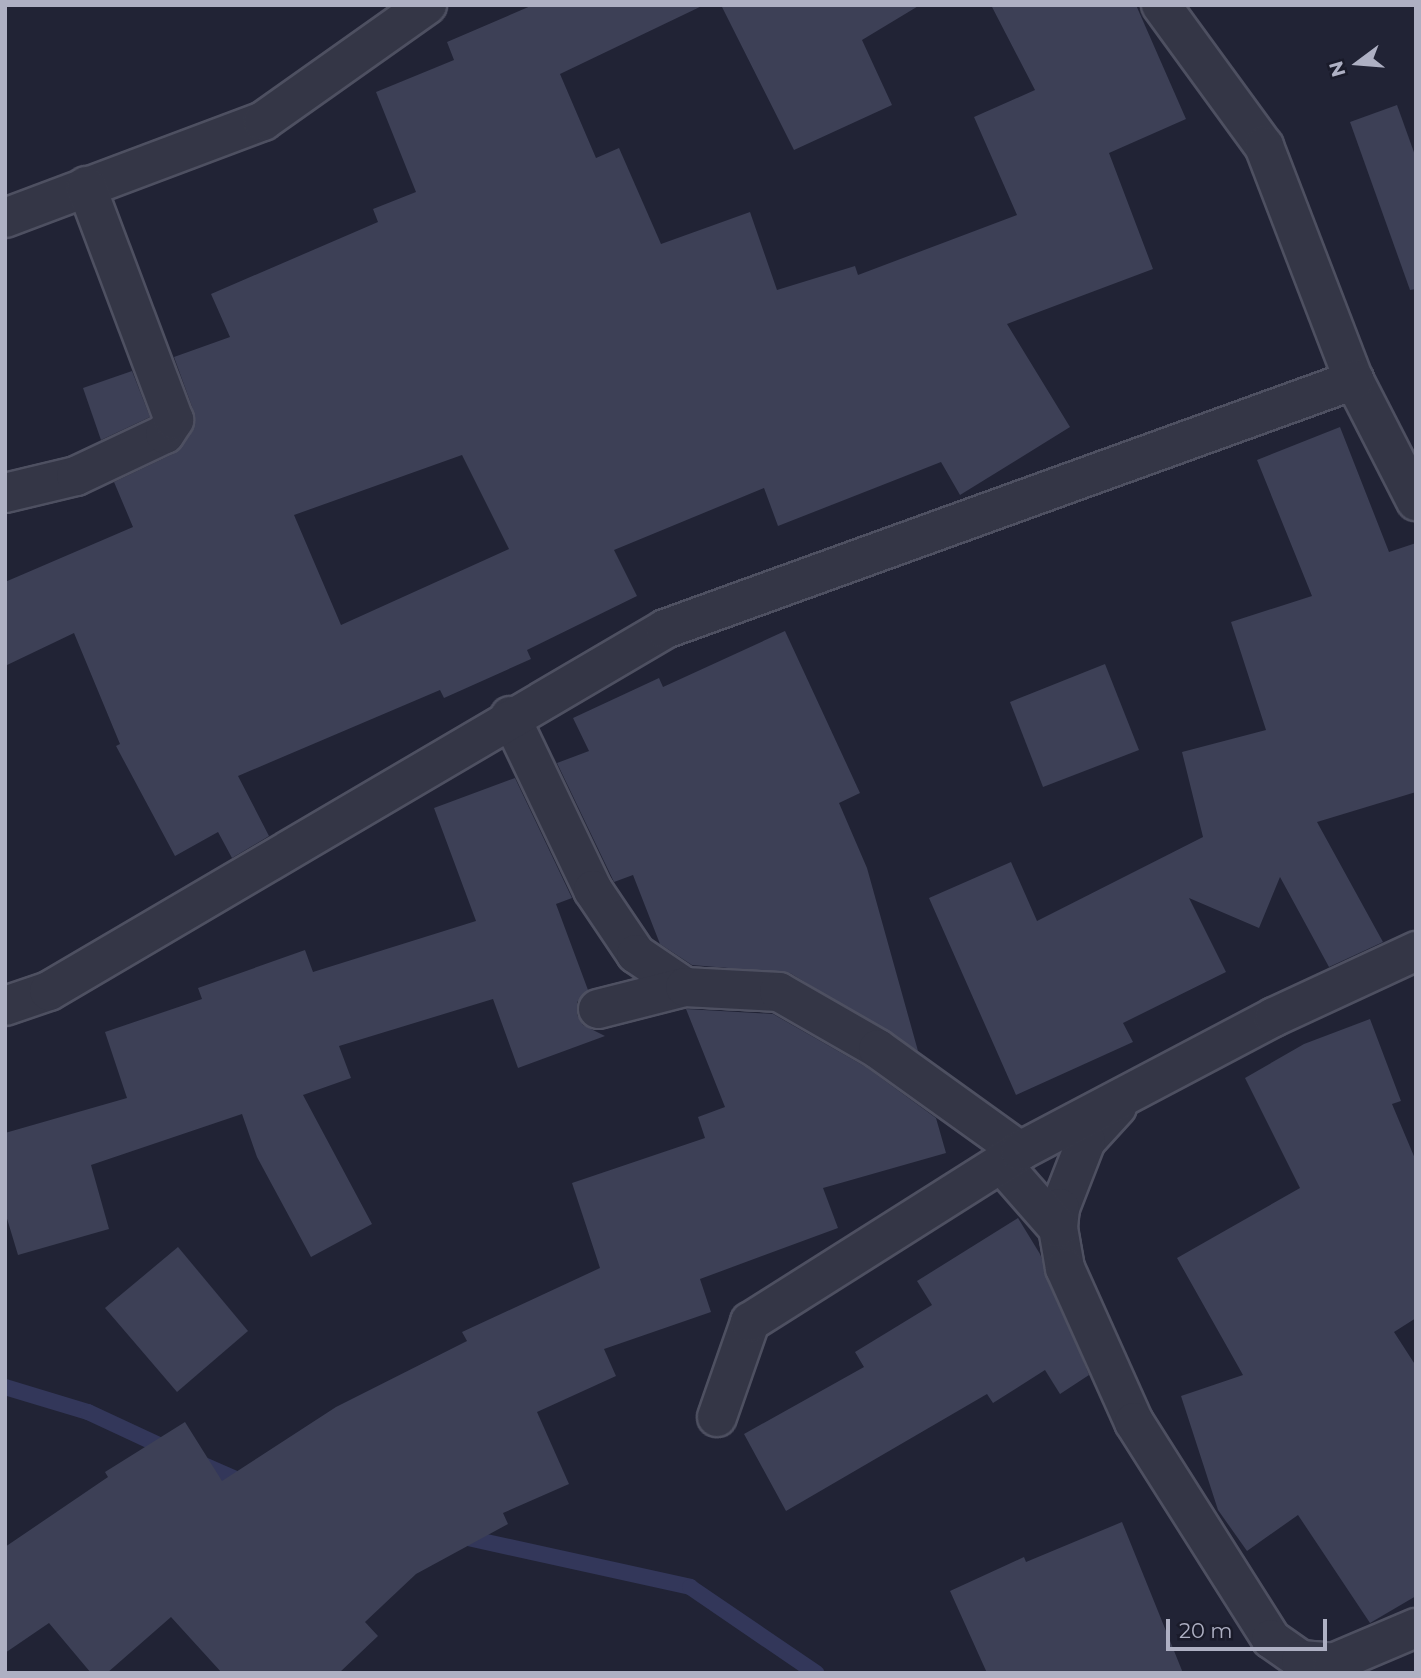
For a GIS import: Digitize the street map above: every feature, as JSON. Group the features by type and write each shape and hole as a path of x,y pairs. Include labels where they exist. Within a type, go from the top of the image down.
{"street":[{"path":"5,218 263,121 427,5"},
{"path":"1161,5 1264,146 1354,380 1416,501"},
{"path":"5,493 76,476 165,434 174,421 86,186"},
{"path":"5,1006 49,991 510,716 665,629 1354,380"},
{"path":"510,716 593,890 636,954 685,987"},
{"path":"717,1417 750,1322 1010,1157 1130,1092 1416,951"},
{"path":"598,1009 685,987 779,992 878,1049 1010,1157 1058,1227"},
{"path":"1130,1092 1086,1141 1060,1208 1058,1227 1065,1268 1134,1422 1271,1639 1301,1660 1334,1663 1416,1628"}],"building":[{"path":"533,5 704,5 560,74 596,158 619,148 661,244 750,212 777,290 855,266 858,275 1017,215 974,117 1035,90 991,5 1136,5 1186,119 1109,153 1153,269 1007,324 1070,427 960,495 941,462 778,526 764,488 614,550 637,596 527,650 531,659 444,698 440,690 238,776 269,836 232,858 218,832 175,856 116,746 120,744 74,633 5,666 5,582 133,527 114,482 175,453 192,432 194,412 174,357 230,337 211,294 378,222 373,209 416,192 376,92 454,60 447,42","holes":["462,455 509,549 341,625 294,515"]},
{"path":"721,5 920,5 862,40 892,105 794,150"},
{"path":"1397,105 1416,158 1416,289 1410,290 1350,122"},
{"path":"132,371 150,417 101,440 83,388"},
{"path":"1340,427 1389,552 1416,543 1416,792 1317,822 1383,942 1329,967 1280,877 1259,928 1189,898 1226,972 1123,1023 1133,1042 1016,1095 929,898 1011,862 1037,921 1203,837 1182,752 1266,730 1231,622 1312,596 1257,460"},
{"path":"785,631 860,793 839,803 867,868 918,1051 790,973 692,965 660,944 633,875 614,882 557,763 589,751 573,718 659,678 663,687"},
{"path":"1105,664 1139,750 1043,787 1010,702"},
{"path":"515,778 572,898 556,904 588,990 577,1002 577,1015 583,1025 605,1036 518,1068 493,999 339,1046 351,1078 303,1095 372,1224 311,1257 257,1157 242,1114 91,1165 109,1229 18,1255 5,1212 5,1133 127,1098 105,1032 202,999 198,988 305,950 313,972 476,921 434,808"},
{"path":"686,1009 773,1014 866,1067 936,1118 946,1153 823,1188 838,1228 700,1279 711,1312 604,1349 616,1376 537,1412 569,1484 503,1513 508,1524 416,1574 365,1622 378,1636 339,1673 222,1673 171,1617 107,1673 91,1673 49,1623 5,1653 5,1547 108,1477 105,1472 185,1422 222,1481 336,1407 467,1341 462,1332 600,1268 572,1183 705,1138 698,1117 725,1107"},
{"path":"1370,1019 1401,1101 1392,1104 1416,1161 1416,1318 1394,1332 1416,1366 1416,1596 1370,1623 1298,1515 1247,1551 1218,1510 1181,1396 1243,1375 1177,1258 1300,1188 1245,1078 1304,1044"},
{"path":"1018,1218 1040,1254 1089,1375 1060,1394 1045,1370 993,1403 987,1394 786,1511 744,1434 864,1367 855,1352 932,1305 917,1281"},
{"path":"178,1247 248,1331 177,1392 105,1308"},
{"path":"1122,1522 1183,1673 987,1673 950,1591 1024,1557 1026,1562"}],"waterway":[{"path":"5,1387 88,1412 170,1450"},
{"path":"197,1462 247,1484"},
{"path":"459,1536 690,1587 816,1673"}]}
